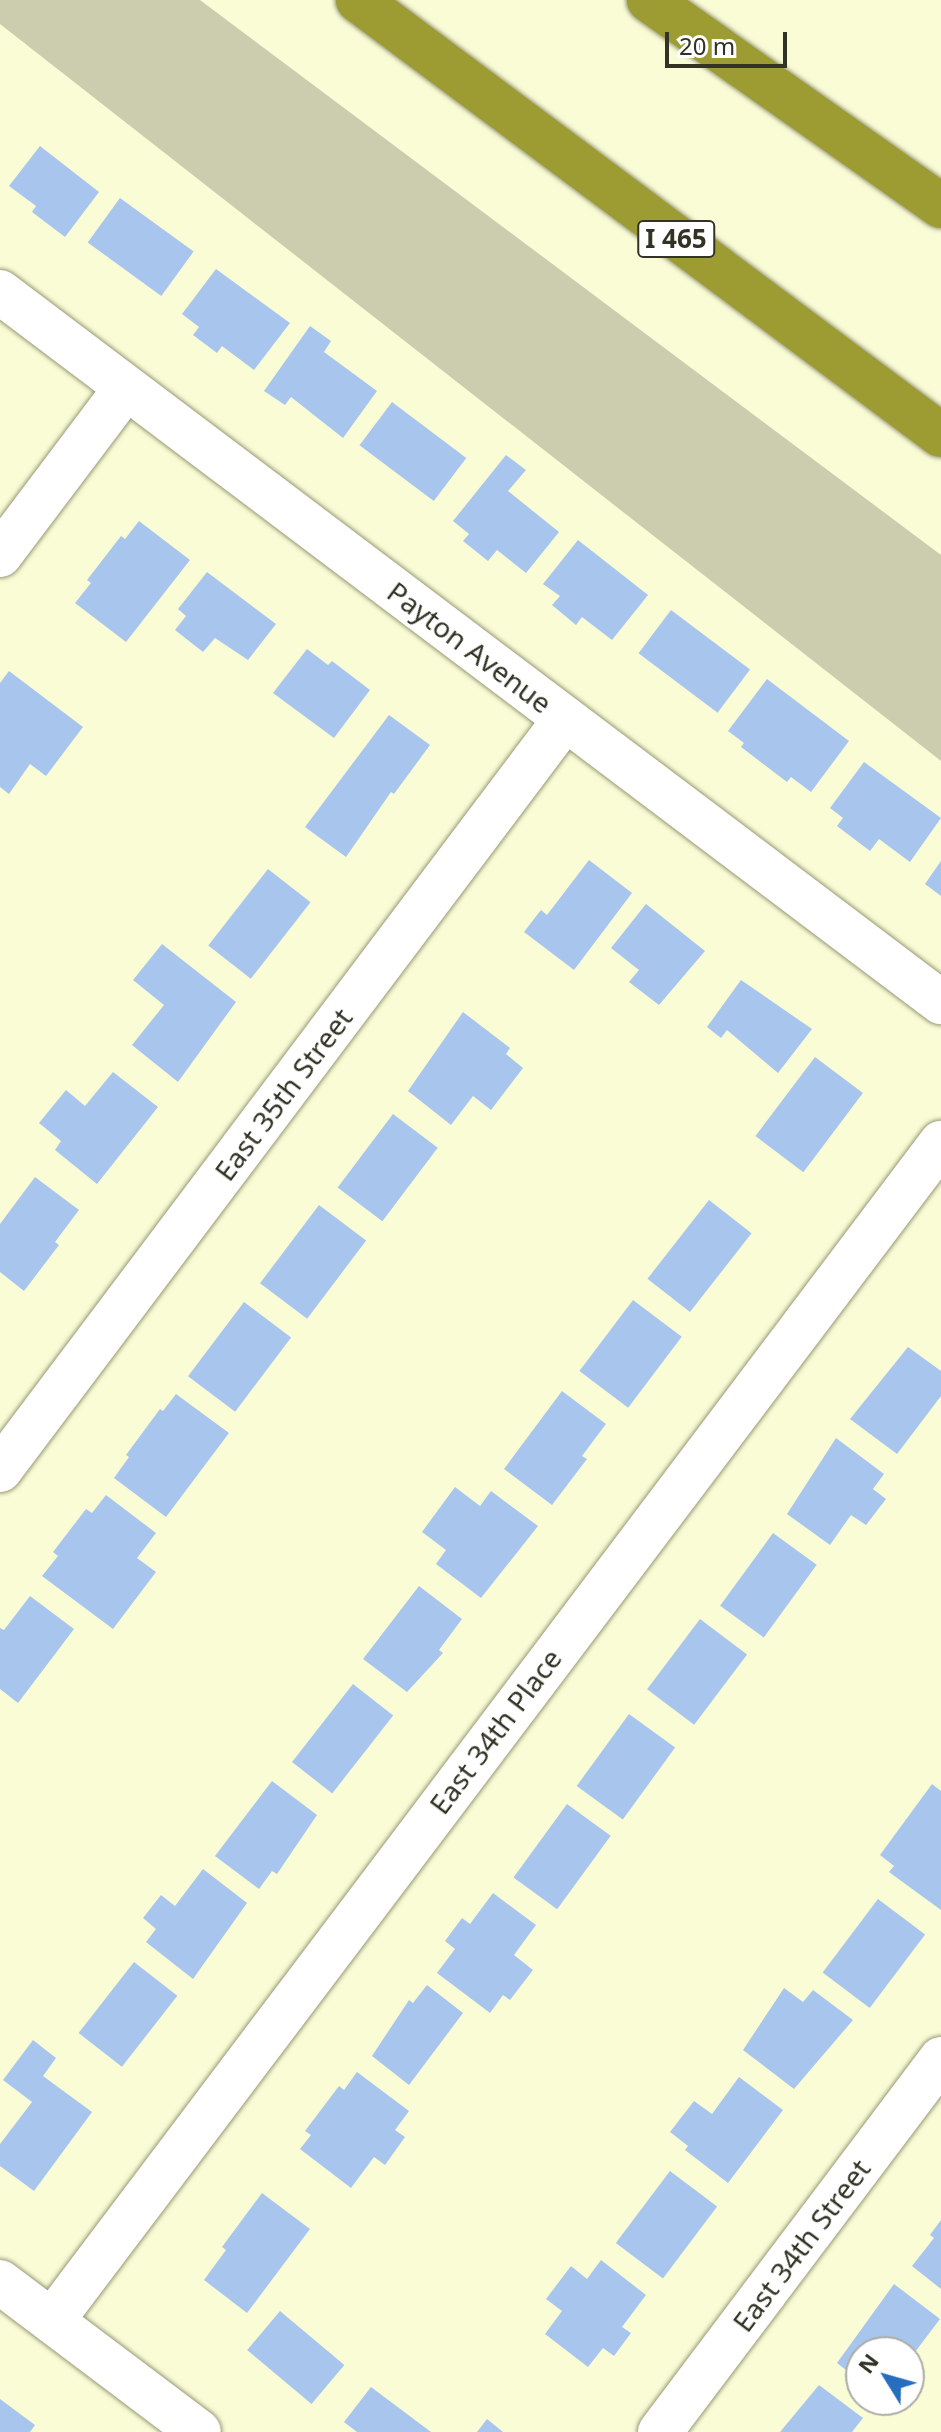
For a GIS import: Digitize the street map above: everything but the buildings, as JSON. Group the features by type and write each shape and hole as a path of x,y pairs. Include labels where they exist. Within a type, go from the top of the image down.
{"highway":[{"name":"I 465","path":"358,0 941,435"},
{"path":"649,0 941,206"}],"street":[{"name":"Payton Avenue","path":"0,292 941,1002"},
{"path":"0,555 126,388"},
{"name":"East 35th Street","path":"0,1470 565,719"},
{"name":"East 34th Place","path":"52,2321 941,1143"},
{"name":"East 34th Street","path":"660,2432 941,2059"},
{"path":"0,2282 199,2432"}],"green space":[{"path":"0,0 200,0 941,555 941,761 0,24"}]}
